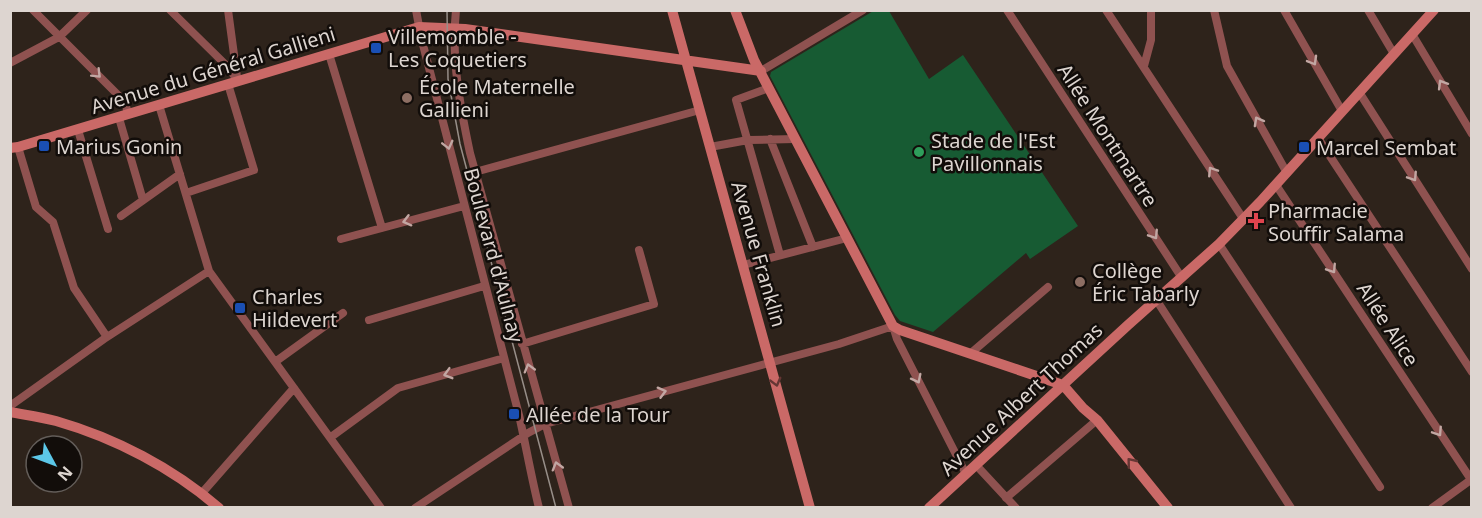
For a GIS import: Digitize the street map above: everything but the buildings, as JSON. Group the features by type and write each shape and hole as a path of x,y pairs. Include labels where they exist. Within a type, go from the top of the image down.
{"street":[{"path":"33,10 125,102 124,116 143,200"},
{"path":"10,63 59,37 87,10"},
{"path":"170,10 227,66 254,170 186,193"},
{"path":"228,10 233,83"},
{"name":"Boulevard d'Aulnay","path":"416,10 484,286 524,435 528,454 527,463 539,507"},
{"name":"Boulevard d'Aulnay","path":"456,10 458,96 475,172 569,507"},
{"name":"Avenue Franklin","path":"672,10 810,507"},
{"path":"735,10 754,60 893,326 897,339 966,474"},
{"path":"761,71 863,10"},
{"name":"Allée Montmartre","path":"1007,10 1186,274"},
{"path":"1106,10 1244,220"},
{"path":"1144,66 1151,40 1151,10"},
{"path":"1214,10 1227,66 1287,172"},
{"path":"1284,10 1342,111"},
{"path":"1368,10 1394,54"},
{"name":"Avenue Albert Thomas","path":"937,505 966,474 1244,220 1434,10"},
{"name":"Avenue du Général Gallieni","path":"13,149 419,27 455,29 761,71"},
{"path":"1412,34 1472,134"},
{"path":"328,54 382,228"},
{"path":"769,88 736,100 780,255"},
{"path":"1359,92 1472,269"},
{"path":"159,105 209,271 381,507"},
{"path":"475,172 700,110"},
{"path":"78,130 108,229"},
{"path":"1318,138 1472,372"},
{"path":"770,139 813,247"},
{"path":"710,147 748,140 795,139"},
{"path":"13,149 36,207 53,222 74,288 107,337"},
{"path":"121,216 180,174"},
{"name":"Allée Alice","path":"1276,185 1471,480"},
{"path":"341,239 464,206"},
{"path":"743,265 847,238"},
{"path":"1219,244 1380,487"},
{"path":"522,344 654,304 639,250"},
{"path":"10,406 107,337 209,271"},
{"path":"369,320 484,286"},
{"path":"971,353 1048,287"},
{"path":"1157,301 1291,507"},
{"path":"275,362 343,313"},
{"path":"415,507 524,435 545,424 839,344 893,326 1063,385 1097,420 1168,507"},
{"path":"331,437 398,388 504,358"},
{"path":"202,493 294,388"},
{"path":"10,412 54,421 93,433 129,449 202,493 219,507"},
{"path":"1006,498 1097,420"},
{"path":"976,465 1016,507"},
{"path":"1432,507 1471,480"}],"green space":[{"name":"Stade de l'Est Pavillonnais","path":"875,10 889,11 929,79 963,55 1078,226 1030,259 1026,253 933,332 900,321 895,315 770,76 771,72"}],"tram line":[{"path":"447,10 448,79 460,144 556,508"}],"place":[{"name":"Villemomble - Les Coquetiers","path":"376,48"},
{"name":"École Maternelle Gallieni","path":"407,98"},
{"name":"Marius Gonin","path":"44,146"},
{"name":"Marcel Sembat","path":"1304,147"},
{"name":"Stade de l'Est Pavillonnais","path":"919,152"},
{"name":"Pharmacie Souffir Salama","path":"1256,221"},
{"name":"Collège Éric Tabarly","path":"1080,282"},
{"name":"Charles Hildevert","path":"240,308"},
{"name":"Allée de la Tour","path":"514,414"}]}
